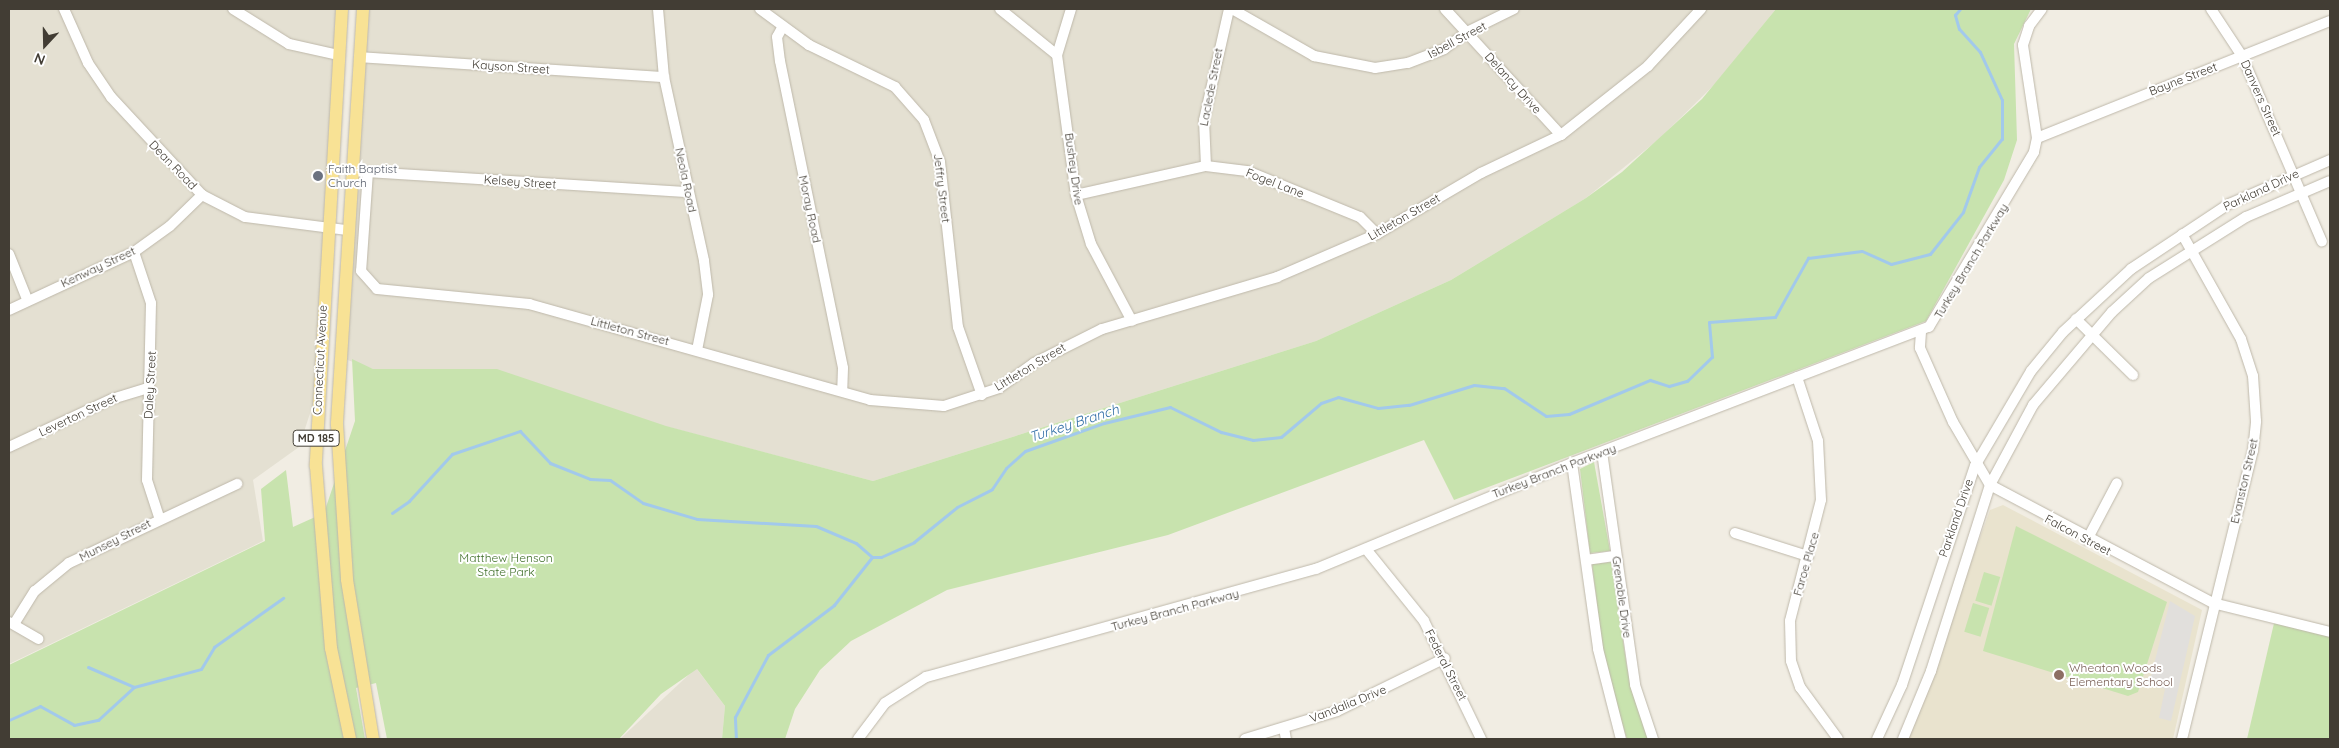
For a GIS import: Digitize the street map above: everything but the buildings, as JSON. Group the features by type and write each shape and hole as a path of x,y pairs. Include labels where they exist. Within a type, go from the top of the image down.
{"main road":[{"name":"Connecticut Avenue","path":"342,9 327,228 316,466 331,648 350,739"},
{"name":"Connecticut Avenue","path":"363,9 346,230 337,424 354,641 373,739"}],"street":[{"name":"Dean Road","path":"64,9 88,63 111,97 202,195 245,217 346,230"},
{"path":"233,9 289,44 338,55"},
{"name":"Neola Road","path":"658,9 664,76 708,295 697,350"},
{"name":"Jeffry Street","path":"760,9 782,28 895,87 924,120 940,162 958,327 982,395"},
{"path":"1000,9 1057,56"},
{"name":"Bushey Drive","path":"1071,9 1057,56 1076,195 1090,244 1132,320"},
{"name":"Isbell Street","path":"1230,9 1314,56 1355,66 1408,63 1444,49 1467,32 1514,9"},
{"name":"Laclede Street","path":"1206,166 1204,120 1230,9"},
{"name":"Delancy Drive","path":"1445,9 1561,135"},
{"name":"Littleton Street","path":"368,172 361,272 372,287 529,304 842,391 904,405 944,406 982,395 1066,345 1132,320 1277,277 1377,234 1481,172 1561,135 1648,66 1701,9"},
{"name":"Turkey Branch Parkway","path":"858,739 885,703 926,677 1244,592 1366,549 1572,463 1920,332 1936,320 2026,169 2037,138 2023,45 2029,26 2042,9"},
{"name":"Danvers Street","path":"2211,9 2242,56 2295,174 2322,242"},
{"name":"Bayne Street","path":"2037,138 2330,21"},
{"name":"Moray Road","path":"782,28 777,37 780,60 842,368 842,391"},
{"name":"Kayson Street","path":"359,57 664,76"},
{"name":"Parkland Drive","path":"1877,739 1902,685 1975,466 2031,371 2076,319 2131,269 2229,204 2330,160"},
{"name":"Fogel Lane","path":"1076,195 1206,166 1247,171 1360,217 1377,234"},
{"name":"Kelsey Street","path":"352,171 688,192"},
{"name":"Parkland Drive","path":"1903,739 1932,671 1990,484 2033,405 2092,334 2149,278 2193,248 2302,191 2330,180"},
{"name":"Kenway Street","path":"9,310 27,299 134,252 170,226 202,195"},
{"name":"Evanston Street","path":"2182,234 2193,248 2241,339 2256,401 2253,451 2213,603 2182,739"},
{"name":"Daley Street","path":"134,252 151,303 147,480 159,518"},
{"path":"9,254 27,299"},
{"path":"2076,319 2133,376"},
{"name":"Falcon Street","path":"1920,332 1920,348 1975,466 1990,484 2087,540 2213,603 2330,632"},
{"name":"Faroe Place","path":"1796,378 1814,424 1821,473 1817,526 1790,620 1791,661 1800,687 1838,739"},
{"name":"Leverton Street","path":"9,447 112,399 148,388"},
{"name":"Grenoble Drive","path":"1602,452 1635,685 1653,739"},
{"path":"1572,463 1605,686 1621,739"},
{"path":"2087,540 2117,483"},
{"name":"Munsey Street","path":"11,623 53,574 159,518 237,484"},
{"path":"1734,534 1808,556"},
{"name":"Federal Street","path":"1366,549 1424,621 1445,658 1481,739"},
{"path":"1586,560 1616,556"},
{"path":"11,623 38,639"},
{"name":"Vandalia Drive","path":"1245,739 1284,728 1376,694 1445,658"},
{"path":"1284,728 1286,739"}],"shaded area":[{"path":"9,9 342,9 317,392 299,447 253,480 263,541 9,664"},
{"path":"363,9 1776,9 1715,84 1659,139 1586,198 1451,280 1316,341 873,481 672,428 373,369 339,357"},
{"name":"Wheaton Woods Elementary School","path":"2003,505 2202,610 2173,739 1907,739 1990,510"},
{"path":"2170,601 2195,616 2171,721 2159,718 2165,689 2149,684"},
{"path":"696,668 725,706 722,739 620,739"}],"green space":[{"name":"Matthew Henson State Park","path":"1776,9 2031,9 2014,44 2017,140 2004,180 1926,321 1454,500 1424,440 1168,535 947,590 851,641 820,670 795,709 785,739 722,739 725,706 697,669 661,694 619,739 387,739 376,683 356,688 365,739 9,739 9,665 265,541 261,489 286,470 293,527 324,513 355,421 352,359 373,369 497,369 666,426 873,481 1316,341 1451,280 1586,198 1622,172 1702,99"},
{"path":"1594,462 1610,551 1590,553 1580,469"},
{"path":"2016,526 2167,602 2138,692 2128,696 1983,651"},
{"path":"1611,562 1627,667 1650,739 1627,739 1605,668 1592,564"},
{"path":"1984,572 2000,577 1991,606 1975,601"},
{"path":"1973,603 1989,608 1980,637 1964,632"},
{"path":"2275,619 2330,632 2330,739 2247,739"}],"waterway":[{"name":"Turkey Branch","path":"392,513 409,501 452,454 520,431 550,463 590,479 610,480 643,503 697,519 816,526 856,543 872,557 881,557 914,542 957,507 992,489 1006,468 1025,451 1104,423 1170,407 1221,432 1253,440 1281,437 1321,403 1338,397 1378,408 1409,405 1474,385 1504,388 1546,416 1569,414 1650,380 1669,386 1687,381 1712,357 1709,322 1775,317 1808,258 1862,251 1891,264 1930,254 1963,212 1979,167 2002,139 2002,100 1980,52 1959,29 1955,15 1960,9"},
{"path":"736,739 735,717 768,655 834,605 872,557"},
{"name":"Turkey Branch","path":"9,720 40,706 74,725 98,720 134,687 201,669 214,647 283,598"},
{"path":"88,667 134,687"}],"place":[{"name":"Faith Baptist Church","path":"318,176"},
{"name":"Wheaton Woods Elementary School","path":"2059,675"}]}
